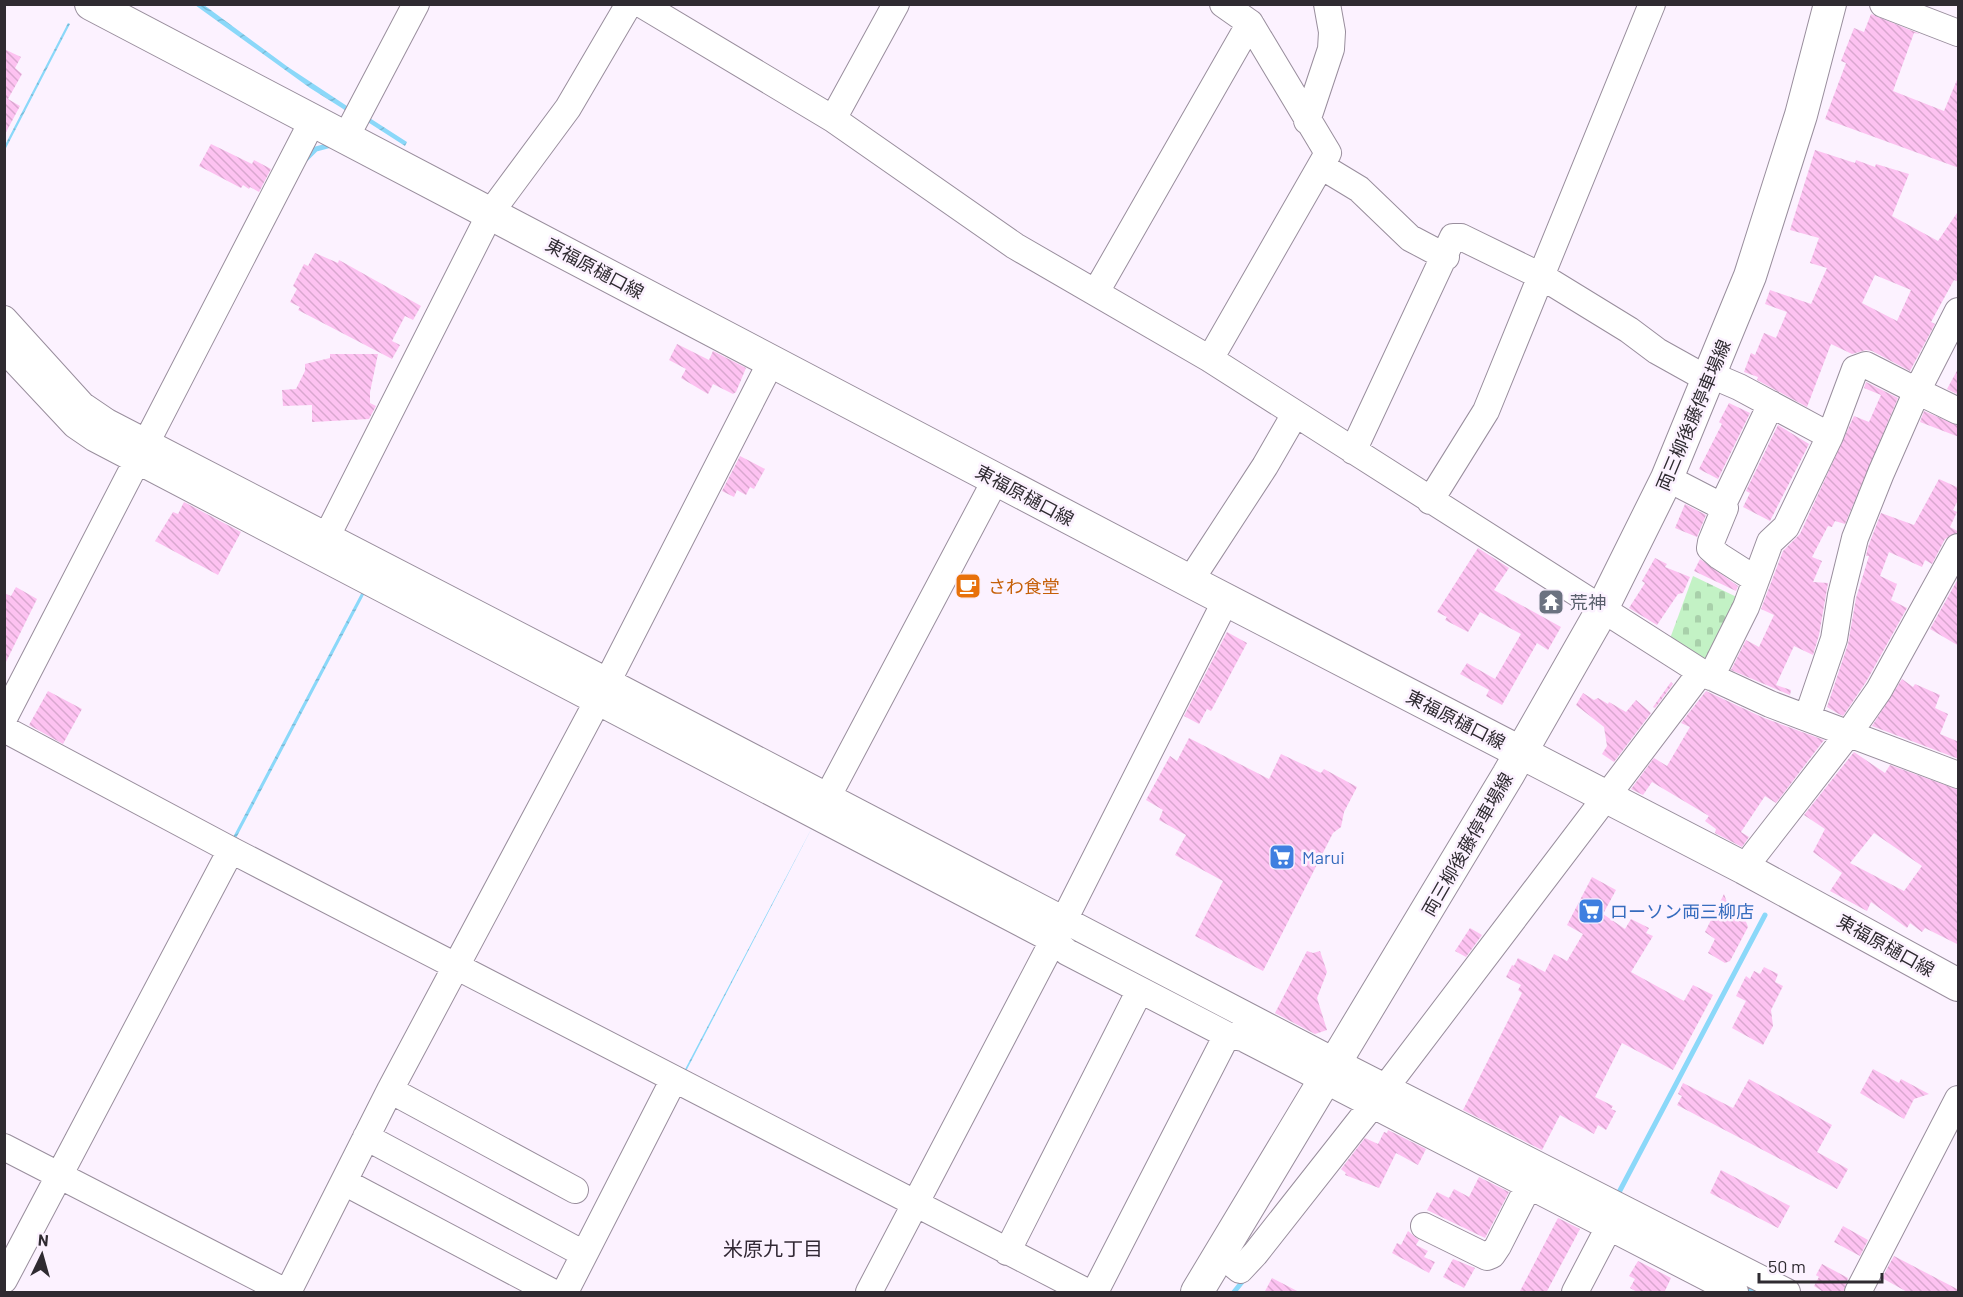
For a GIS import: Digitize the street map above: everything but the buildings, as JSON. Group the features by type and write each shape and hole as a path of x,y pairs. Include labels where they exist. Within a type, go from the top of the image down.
{"main road":[{"name":"東福原樋口線","path":"91,4 491,212 996,480 1744,868 1959,985"},
{"name":"両三柳後藤停車場線","path":"1197,1293 1329,1071 1393,971 1520,752 1603,608 1667,478 1750,276 1801,115 1830,4"}],"street":[{"path":"346,137 416,4"},
{"path":"327,536 491,212 568,108 629,4"},
{"path":"641,4 833,119 1015,246 1210,359 1430,501 1706,674 1807,718 1959,775"},
{"path":"833,119 896,4"},
{"path":"1210,359 1328,153 1307,122 1250,23 1223,4"},
{"path":"1307,122 1331,50 1332,32 1327,4"},
{"path":"1430,501 1486,411 1587,169 1652,4"},
{"path":"1883,4 1959,33"},
{"path":"1096,292 1250,23"},
{"path":"313,120 6,714 231,850 1087,1293"},
{"path":"1321,166 1359,189 1410,238 1446,257"},
{"path":"1353,451 1446,257 1453,237 1461,237 1541,276 1629,330 1657,351 1710,378 1771,404 1830,436"},
{"path":"1807,718 1834,639 1841,595 1855,538 1917,391 1959,311"},
{"path":"4,319 82,405 107,422 141,452 1329,1071 1787,1293"},
{"path":"4,349 75,425 141,452 327,536 602,691 828,796 1059,930 1067,952 1227,1035 1243,1038 1329,1071"},
{"path":"4,1147 287,1293 390,1090 457,968 602,691 771,362"},
{"path":"1220,1254 1240,1270 1380,1095 1605,796 1706,674 1746,607 1770,542 1786,527 1830,436 1858,366 1866,365 1959,411"},
{"path":"1720,506 1771,404"},
{"path":"1190,581 1265,466 1295,414"},
{"path":"1667,478 1725,508 1710,548 1755,579"},
{"path":"828,796 996,480"},
{"path":"1744,868 1849,733 1907,644 1959,547"},
{"path":"869,1293 1059,930 1226,600"},
{"path":"4,1280 231,850"},
{"path":"1007,1252 1140,990"},
{"path":"1095,1293 1227,1035"},
{"path":"565,1293 674,1079"},
{"path":"390,1090 575,1190"},
{"path":"1380,1095 1529,1185 1735,1293"},
{"path":"1858,1293 1959,1099"},
{"path":"366,1137 584,1254"},
{"path":"344,1182 552,1293"},
{"path":"1424,1227 1487,1257 1492,1255 1529,1185"},
{"path":"1575,1293 1609,1227"}],"green space":[{"path":"1693,576 1745,601 1713,669 1668,644"}],"water":[{"path":"195,5 204,5 288,67 350,108 348,112 310,88"},
{"path":"68,23 70,24 5,150 5,145"},
{"path":"365,115 407,142 405,146 363,119"},
{"path":"365,586 368,587 234,842 231,841"},
{"path":"815,822 683,1077 681,1077"}],"waterway":[{"path":"306,159 316,149 331,145"},
{"path":"1616,1198 1765,915"},
{"path":"1709,1267 1757,1292"},
{"path":"1234,1292 1246,1277"}],"place":[{"name":"さわ食堂","path":"968,586"},
{"name":"荒神","path":"1551,602"},
{"name":"Marui","path":"1282,857"},
{"name":"ローソン両三柳店","path":"1591,911"}],"district":[{"name":"米原九丁目","path":"773,1248"}]}
